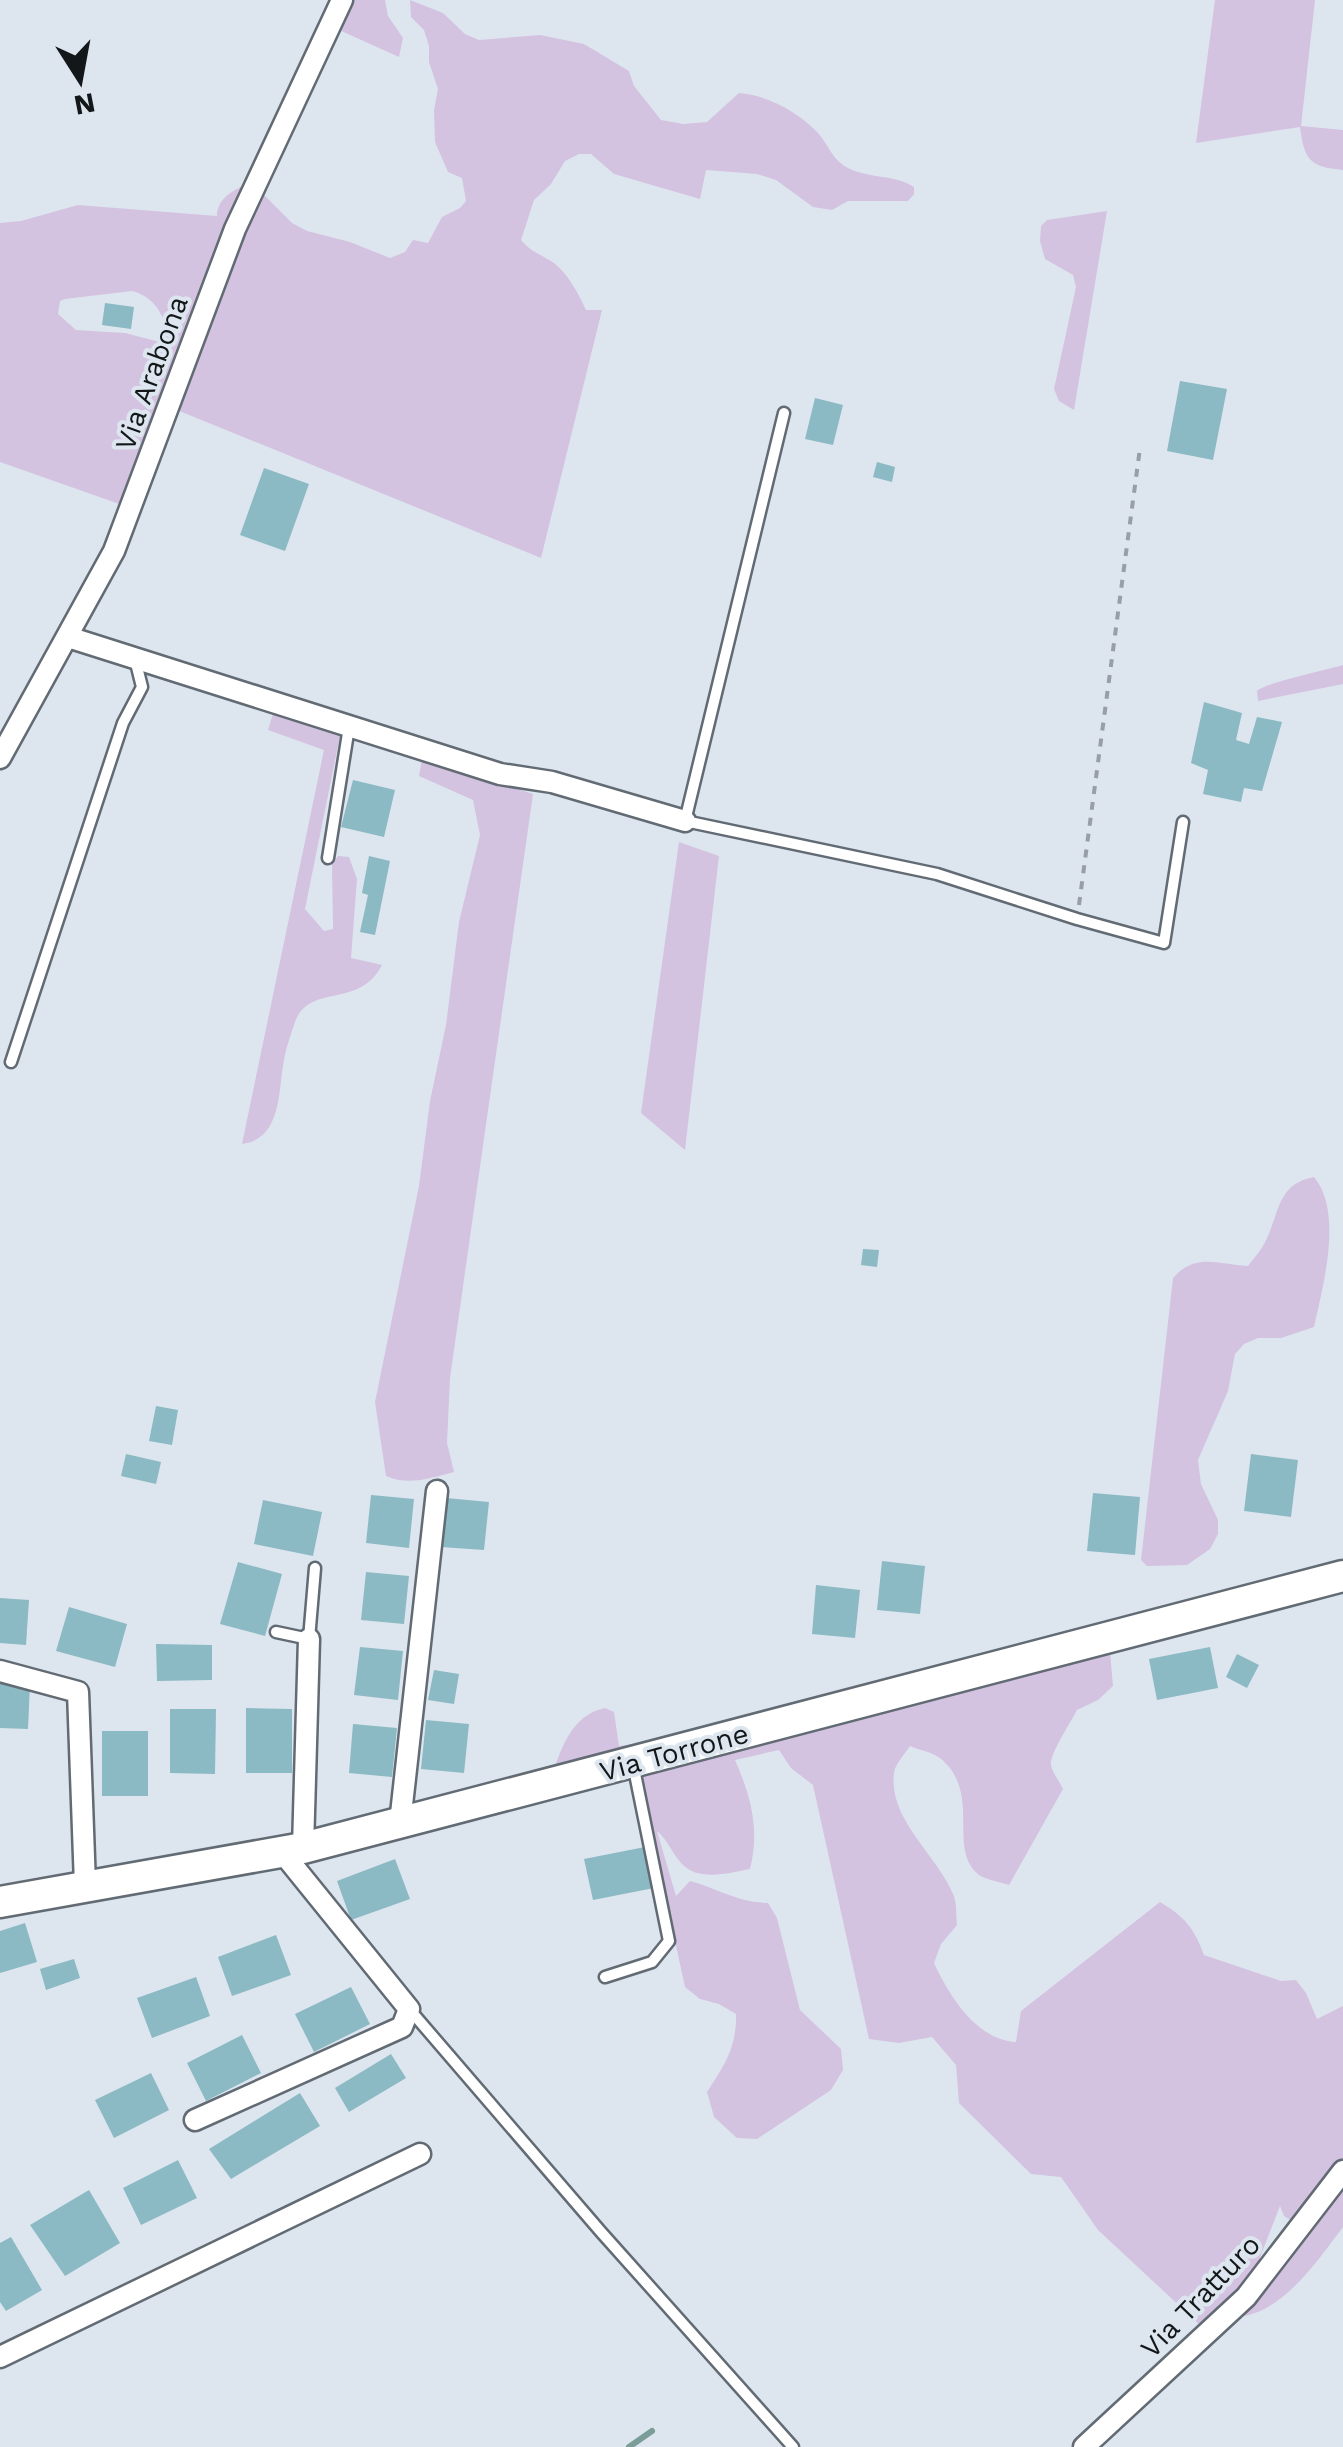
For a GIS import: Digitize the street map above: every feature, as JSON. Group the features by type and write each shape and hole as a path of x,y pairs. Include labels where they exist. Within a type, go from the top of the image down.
{"main road":[{"name":"Via Torrone","path":"0,1902 292,1850 400,1824 1343,1576"}],"street":[{"name":"Via Arabona","path":"0,758 114,551 236,229 342,0"},
{"path":"68,637 500,774 552,782 685,821"},
{"path":"400,1824 438,1491"},
{"path":"195,2120 402,2026 409,2009 292,1850 309,1638"},
{"path":"0,1671 78,1692 84,1885"},
{"path":"0,2358 420,2154"},
{"name":"Via Tratturo","path":"1084,2447 1246,2297 1343,2171"}],"lane":[{"path":"784,413 685,821 937,874 1164,943 1183,822"},
{"path":"11,1062 123,723 142,686 135,658"},
{"path":"328,858 349,726"},
{"path":"276,1632 309,1638 315,1568"},
{"path":"605,1976 652,1962 669,1941 633,1762"},
{"path":"409,2009 792,2447"}],"path":[{"path":"1077,919 1140,448"}],"shaded area":[{"path":"350,0 385,0 388,16 403,38 399,57 339,30"},
{"path":"410,0 443,13 465,34 479,40 540,35 584,44 629,71 634,86 661,120 683,124 707,122 739,93 770,101 808,124 846,167 906,183 914,187 914,194 908,201 848,201 832,210 813,207 776,180 757,174 706,170 700,199 614,174 591,154 579,154 565,161 551,184 534,200 521,240 559,268 586,310 602,310 541,558 172,408 125,506 0,462 0,223 78,205 217,216 228,195 252,183 292,223 307,231 390,258 405,252 413,240 428,243 442,217 466,201 462,178 448,172 435,142 438,89 424,30 411,17","holes":["132,291 162,315 164,339 76,330 58,314 60,301 65,299"]},
{"path":"1215,0 1315,0 1301,126 1343,130 1343,170 1322,167 1310,159 1300,127 1196,143"},
{"path":"1107,211 1074,410 1059,401 1054,389 1076,287 1073,275 1045,259 1041,226 1047,220"},
{"path":"1343,665 1343,684 1258,701 1257,691 1262,688"},
{"path":"274,710 328,727 340,736 305,909 324,931 333,929 332,864 338,856 349,857 357,879 351,958 382,965 361,987 323,998 302,1010 287,1046 276,1112 265,1133 242,1144 324,750 268,730"},
{"path":"422,759 533,794 450,1378 447,1443 454,1472 412,1481 386,1476 375,1402 419,1186 459,922 480,835 473,800 419,776"},
{"path":"679,842 719,856 685,1150 641,1113"},
{"path":"1314,1177 1328,1209 1329,1248 1314,1327 1281,1338 1258,1338 1244,1344 1235,1354 1228,1391 1198,1460 1201,1484 1218,1520 1218,1534 1210,1549 1187,1565 1147,1566 1141,1560 1173,1278 1199,1263 1248,1266 1265,1242 1287,1192 1302,1180"},
{"path":"1110,1651 1113,1686 1098,1700 1077,1710 1061,1738 1051,1765 1063,1789 1009,1885 982,1877 970,1864 965,1851 960,1787 953,1772 940,1758 910,1746 898,1763 894,1790 898,1806 946,1879 955,1901 957,1925 941,1944 934,1963 956,2002 976,2025 1016,2042 1021,2011 1160,1902 1188,1924 1204,1955 1281,1981 1296,1980 1317,2019 1343,2006 1343,2227 1298,2283 1270,2306 1238,2317 1214,2315 1200,2325 1098,2230 1061,2177 1031,2174 959,2103 956,2065 932,2037 899,2043 869,2039 813,1785 791,1768 779,1750 735,1760 752,1813 750,1869 714,1875 696,1873 681,1863 657,1831 676,1896 690,1881 737,1898 768,1903 777,1918 800,2010 841,2049 843,2070 831,2090 757,2139 737,2138 714,2117 707,2092 732,2046 736,2014 700,1999 685,1987 639,1775","holes":["1280,2206 1284,2216 1310,2232 1273,2274 1259,2260"]},
{"path":"605,1708 614,1712 619,1746 690,1738 551,1780 575,1726"}],"building":[{"path":"105,303 134,307 131,329 102,325"},
{"path":"1180,381 1227,389 1213,460 1167,451"},
{"path":"815,398 843,405 833,445 805,439"},
{"path":"877,462 895,467 892,482 873,477"},
{"path":"264,468 309,484 285,551 240,535"},
{"path":"1204,702 1242,713 1236,740 1249,744 1257,717 1282,722 1262,791 1244,788 1241,802 1203,794 1208,770 1191,763"},
{"path":"353,780 395,790 384,837 341,827"},
{"path":"369,856 390,861 375,935 360,932 368,895 362,893"},
{"path":"863,1249 879,1250 877,1267 861,1265"},
{"path":"156,1406 178,1410 172,1445 149,1441"},
{"path":"126,1454 161,1462 156,1484 121,1476"},
{"path":"1251,1454 1298,1460 1291,1517 1244,1511"},
{"path":"1093,1493 1140,1497 1135,1555 1087,1551"},
{"path":"371,1495 414,1499 409,1548 366,1543"},
{"path":"446,1498 489,1502 484,1550 441,1547"},
{"path":"263,1500 322,1512 313,1556 254,1544"},
{"path":"882,1561 925,1566 920,1614 877,1610"},
{"path":"238,1562 282,1574 265,1636 220,1624"},
{"path":"366,1572 409,1576 404,1624 361,1620"},
{"path":"816,1585 860,1590 855,1638 812,1634"},
{"path":"0,1598 29,1600 26,1645 0,1643"},
{"path":"69,1607 127,1624 115,1667 56,1651"},
{"path":"156,1644 212,1645 212,1680 157,1681"},
{"path":"360,1647 403,1651 398,1700 354,1695"},
{"path":"1210,1647 1218,1688 1157,1700 1149,1659"},
{"path":"1237,1654 1259,1665 1247,1688 1226,1677"},
{"path":"434,1670 459,1674 454,1704 428,1700"},
{"path":"0,1683 30,1684 28,1729 0,1728"},
{"path":"246,1708 292,1709 292,1773 246,1773"},
{"path":"170,1709 216,1709 215,1774 170,1773"},
{"path":"426,1720 469,1724 464,1773 421,1769"},
{"path":"353,1724 397,1728 392,1777 349,1773"},
{"path":"102,1731 148,1731 148,1796 102,1796"},
{"path":"645,1847 654,1888 593,1900 584,1859"},
{"path":"395,1859 410,1899 351,1920 337,1881"},
{"path":"25,1923 37,1962 0,1973 0,1931"},
{"path":"276,1935 291,1975 232,1996 218,1957"},
{"path":"74,1959 80,1978 46,1990 40,1969"},
{"path":"196,1977 210,2016 152,2038 137,1998"},
{"path":"351,1987 370,2024 314,2052 295,2014"},
{"path":"242,2035 261,2073 206,2101 187,2063"},
{"path":"391,2054 406,2078 349,2112 335,2088"},
{"path":"151,2073 169,2110 114,2138 95,2100"},
{"path":"300,2093 320,2126 231,2179 209,2149"},
{"path":"178,2160 197,2198 141,2225 123,2188"},
{"path":"89,2190 120,2243 65,2276 30,2225"},
{"path":"11,2237 42,2290 6,2311 0,2302 0,2243"}],"waterway":[{"path":"629,2447 652,2431"}]}
